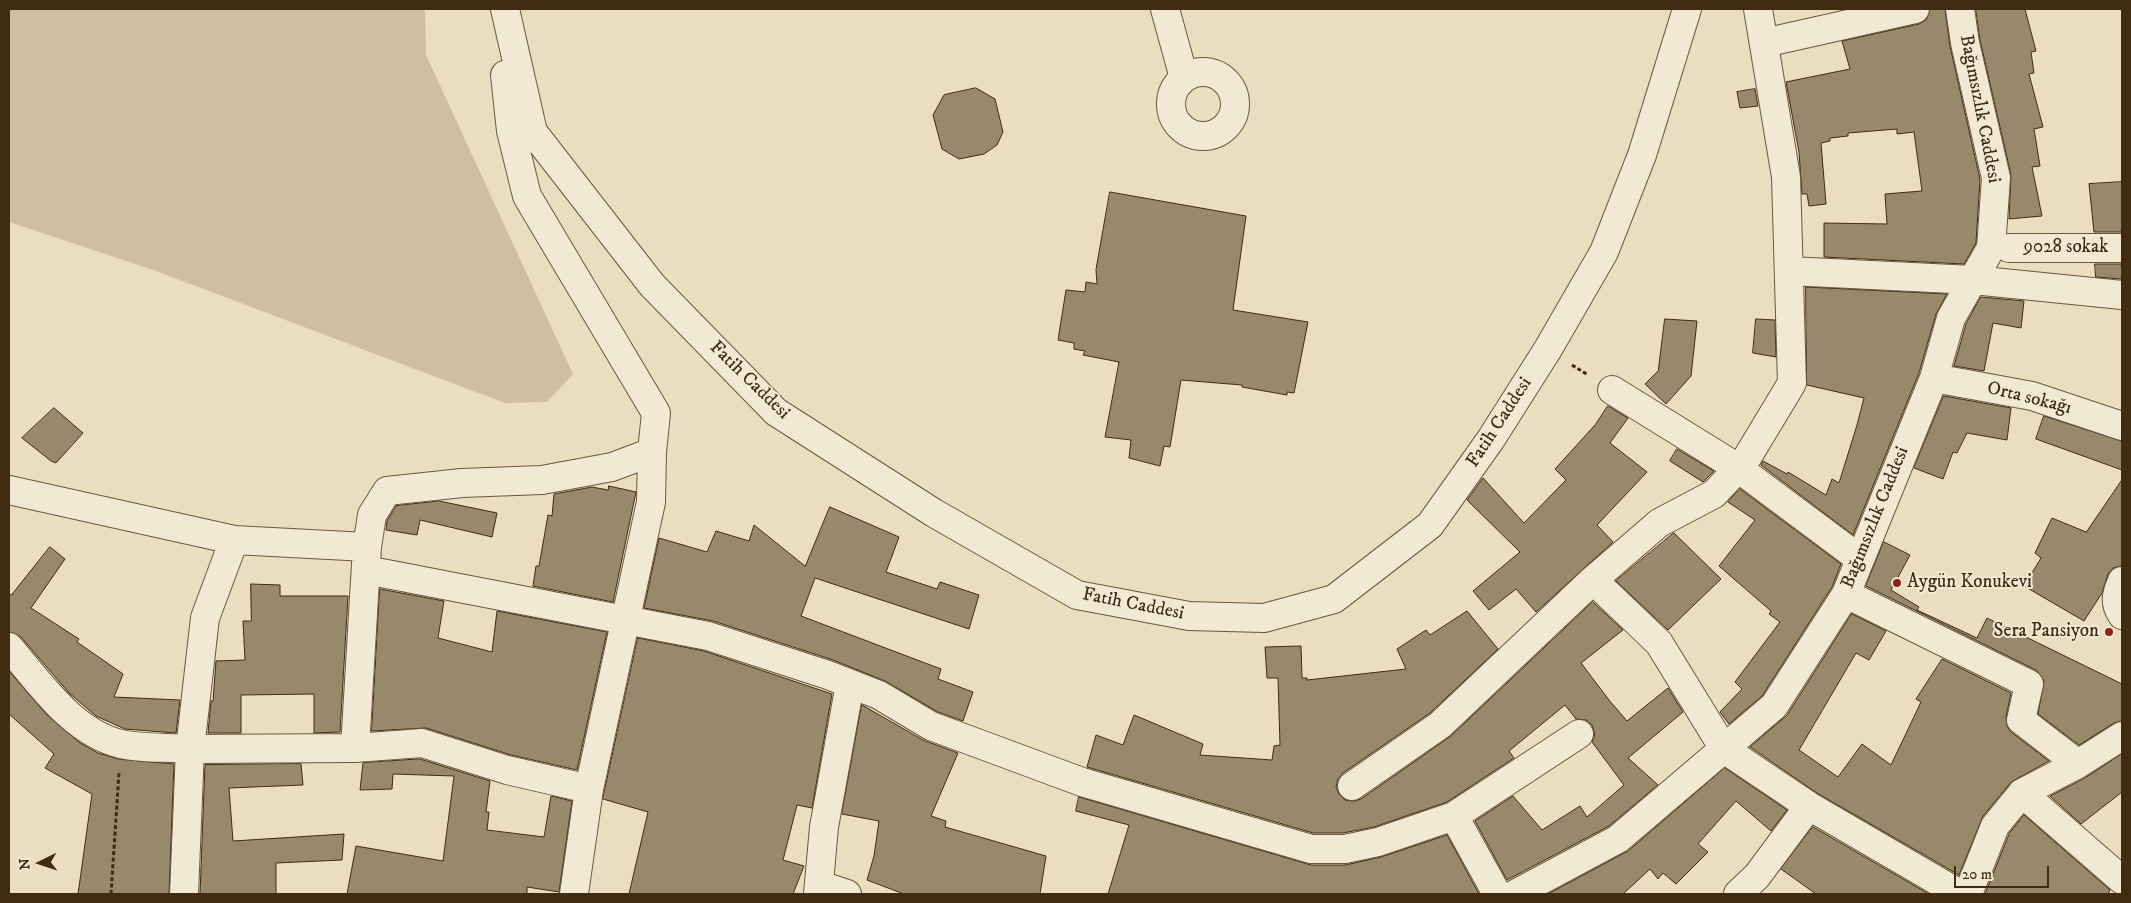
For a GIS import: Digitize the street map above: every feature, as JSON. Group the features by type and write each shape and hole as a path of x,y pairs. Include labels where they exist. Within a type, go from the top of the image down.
{"street":[{"path":"498,9 510,131 527,196 656,412 652,452 651,502 589,789 574,894"},
{"name":"Fatih Caddesi","path":"505,9 533,132 652,286 776,412 934,513 1077,596 1189,616 1264,618 1334,600 1430,526 1491,439 1548,349 1604,252 1642,155 1687,9"},
{"path":"1165,9 1184,78"},
{"path":"1352,786 1440,725 1593,580 1659,523 1714,494 1745,461 1792,383 1786,177 1758,9"},
{"path":"1764,43 1915,9"},
{"name":"Bağımsızlık Caddesi","path":"1515,894 1618,839 1774,706 1846,594 1934,378 1951,318 1991,248 1996,178 1965,43 1960,9"},
{"name":"9028 sokak","path":"2010,248 2122,248"},
{"path":"1789,271 1973,280 2122,295"},
{"name":"Orta sokağı","path":"1934,378 2032,396 2122,426"},
{"path":"1612,390 1738,468 1860,559"},
{"path":"356,748 366,558 372,515 388,491 462,483 542,480 612,467 652,452"},
{"path":"9,490 234,540 366,558 626,622 708,636 879,695 931,726 1082,782 1311,849 1345,849 1378,842 1454,816 1579,734"},
{"path":"184,894 190,749 205,618 234,540"},
{"path":"1593,580 1659,642 1724,749 1809,806 1960,894"},
{"path":"2122,581 2117,592 2116,604 2122,615"},
{"path":"1846,594 2030,684 2021,720 2078,764"},
{"path":"9,647 55,701 102,737 121,744 190,749 356,748 422,743 507,770 589,789"},
{"path":"847,894 819,890 824,827 850,684"},
{"path":"1968,894 1995,826 2022,793 2078,764 2122,736"},
{"path":"2022,793 2122,880"},
{"path":"1738,894 1758,876 1809,806"},
{"path":"1454,816 1496,894"}],"path":[{"path":"1548,349 1612,390"},
{"path":"111,894 121,744"}],"shaded area":[{"path":"9,9 425,9 426,55 573,374 547,402 505,403 156,271 9,222"}],"building":[{"path":"1930,9 1945,9 1950,46 1980,179 1976,243 1964,264 1824,257 1824,223 1887,224 1885,194 1922,191 1914,132 1897,134 1897,129 1848,133 1848,136 1830,138 1830,141 1821,143 1826,204 1809,206 1807,194 1802,194 1799,152 1786,82 1850,69 1842,41 1919,24 1926,20"},
{"path":"1976,9 2025,9 2036,51 2031,52 2034,73 2029,74 2043,127 2034,129 2040,166 2032,167 2042,216 2009,219 2011,175 1980,40"},
{"path":"976,88 995,99 1003,132 997,145 984,154 959,159 942,149 933,115 944,95"},
{"path":"1755,89 1758,106 1740,108 1737,92"},
{"path":"2122,182 2122,232 2094,232 2089,184"},
{"path":"1110,192 1246,216 1233,310 1308,322 1294,393 1287,392 1287,395 1242,387 1242,385 1181,380 1170,447 1164,446 1160,466 1129,458 1131,440 1105,437 1119,362 1083,355 1085,351 1074,349 1074,343 1058,340 1066,290 1085,292 1086,282 1097,284 1096,270"},
{"path":"2095,264 2122,264 2122,279 2096,277"},
{"path":"1806,287 1947,294 1936,314 1919,373 1853,535 1761,465 1763,461 1787,474 1788,472 1826,495 1832,479 1839,483 1864,398 1807,385"},
{"path":"1981,297 2024,301 2021,328 1993,323 1984,371 1954,366 1966,324"},
{"path":"1665,319 1697,321 1691,376 1666,404 1645,384 1658,371"},
{"path":"1756,319 1775,320 1776,357 1753,353"},
{"path":"1944,396 2011,408 2007,440 1967,433 1957,453 1953,452 1943,479 1914,468"},
{"path":"1608,406 1628,418 1610,443 1647,472 1597,525 1613,542 1536,612 1516,589 1489,610 1473,591 1520,552 1467,500 1483,478 1524,523 1566,480 1555,469 1595,425"},
{"path":"54,408 83,433 56,463 22,438"},
{"path":"2044,416 2122,441 2122,470 2036,439"},
{"path":"1677,449 1714,471 1703,482 1670,461"},
{"path":"2122,480 2122,566 2113,568 2108,574 2102,593 2084,621 2024,586 2041,558 2035,553 2052,518 2086,532"},
{"path":"609,486 636,492 613,602 533,586 536,566 539,566 548,515 552,516 554,494 592,487 608,490"},
{"path":"1740,489 1841,564 1832,587 1762,696 1729,724 1720,712 1742,689 1735,682 1780,622 1769,614 1771,611 1719,566 1755,520 1728,502"},
{"path":"439,501 497,513 492,537 420,520 417,535 386,530 387,521 396,506"},
{"path":"830,507 899,537 886,572 937,589 940,582 979,595 969,629 815,578 801,616 941,669 938,679 973,692 963,721 938,712 885,681 833,660 713,621 644,608 659,538 707,552 716,531 749,541 754,525 805,566"},
{"path":"1674,533 1721,579 1668,630 1616,581"},
{"path":"1884,542 1910,555 1891,590 1919,607 1917,610 1977,638 1987,618 2122,684 2122,721 2114,723 2079,745 2038,714 2044,681 2036,670 1866,586"},
{"path":"50,547 65,559 31,608 79,639 77,642 123,674 114,697 180,700 176,733 125,729 96,716 69,693 21,637 9,632 9,594 11,595"},
{"path":"251,584 280,585 280,596 348,596 340,732 314,733 314,694 241,695 241,733 208,733 216,661 245,660 243,621 251,621"},
{"path":"380,589 444,601 438,638 492,652 497,611 607,632 577,770 511,755 426,728 372,731"},
{"path":"1593,602 1623,630 1581,663 1609,700 1627,721 1668,688 1683,712 1628,758 1658,785 1609,826 1507,880 1475,821 1513,796 1542,830 1580,806 1587,817 1624,785 1592,742 1595,734 1592,725 1586,720 1576,719 1565,705 1509,751 1514,758 1447,802 1374,827 1343,833 1313,833 1087,767 1096,735 1123,745 1134,715 1203,744 1200,755 1272,760 1274,746 1280,745 1278,678 1267,678 1265,647 1301,646 1302,678 1307,678 1307,680 1406,669 1397,649 1426,630 1430,635 1467,611 1498,649 1430,713 1343,773 1338,779 1336,787 1339,794 1345,800 1354,801 1361,799 1451,736"},
{"path":"1852,614 1886,631 1869,660 1856,653 1799,750 1838,777 1862,744 1891,765 1921,702 1916,699 1942,659 2011,693 2006,717 2007,726 2011,732 2049,761 2011,782 1983,816 1959,875 1817,793 1750,747 1787,715"},
{"path":"638,638 704,651 832,694 812,808 797,805 783,860 804,866 793,894 629,894 648,812 603,799"},
{"path":"9,671 47,715 80,743 98,753 118,759 174,764 169,894 78,894 92,794 45,768 54,754 9,714"},
{"path":"862,705 923,740 958,753 931,816 946,821 945,827 1046,856 1040,894 904,894 867,880 874,856 879,821 842,814"},
{"path":"2122,754 2122,792 2081,824 2050,796 2085,778"},
{"path":"420,759 490,781 486,812 489,812 487,830 544,837 551,796 572,801 559,892 527,887 527,894 347,894 356,846 443,861 454,776 393,774 392,789 360,790 363,763"},
{"path":"301,764 303,785 229,788 233,841 344,834 342,860 276,863 276,894 200,894 205,765"},
{"path":"1725,768 1787,810 1771,831 1736,801 1698,844 1708,852 1676,884 1663,873 1658,879 1650,869 1623,894 1548,894 1628,851"},
{"path":"1079,797 1311,865 1345,865 1381,857 1447,835 1479,894 1108,894 1129,825 1076,811"},
{"path":"2024,815 2110,890 2108,894 1985,894 2009,834"},
{"path":"1813,827 1929,894 1816,894 1781,869"}],"place":[{"name":"Aygün Konukevi","path":"1897,583"},
{"name":"Sera Pansiyon","path":"2109,632"}]}
